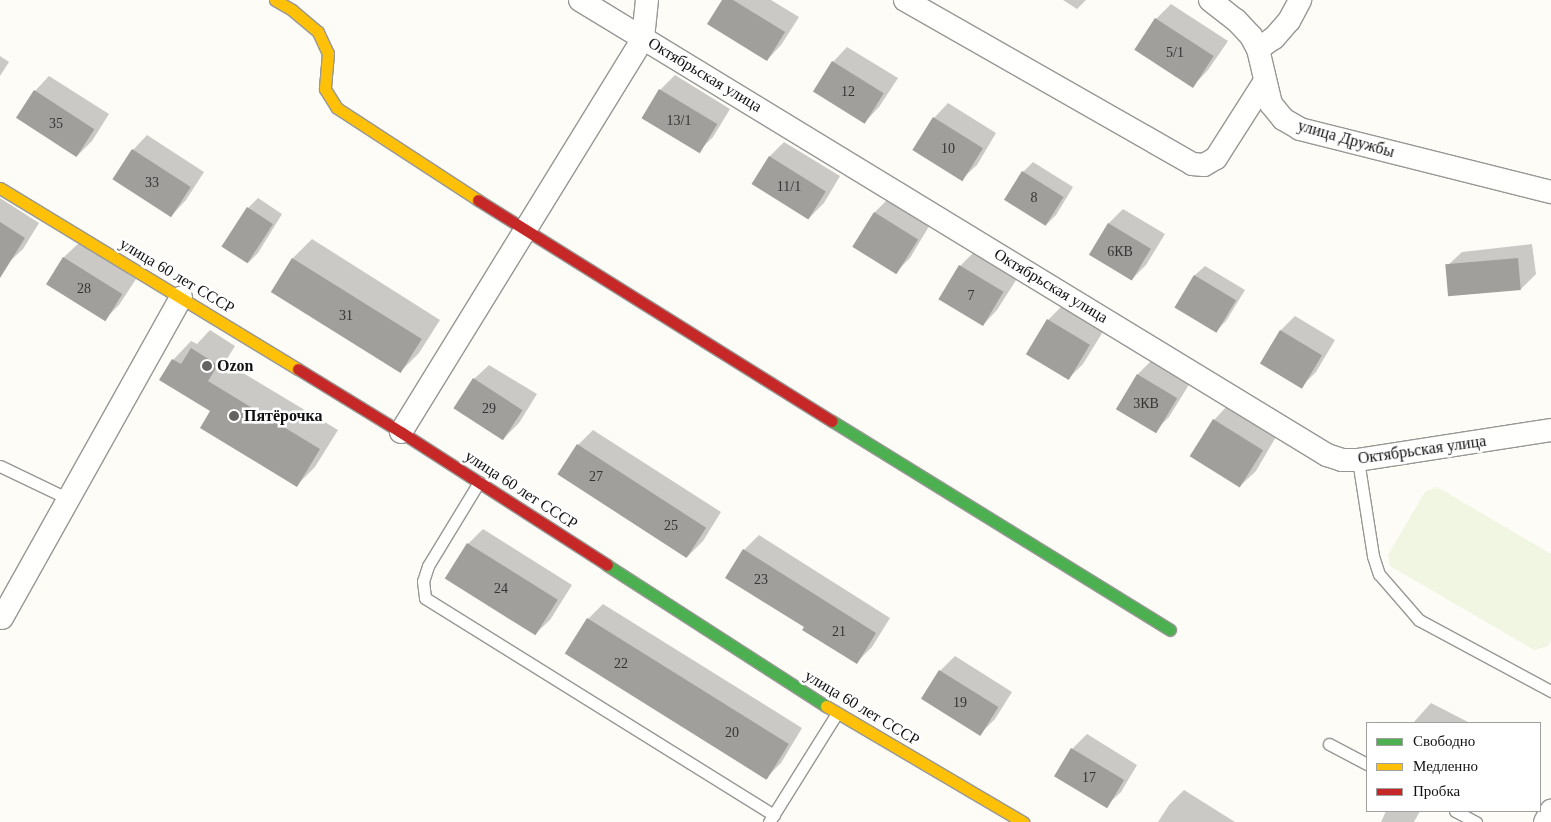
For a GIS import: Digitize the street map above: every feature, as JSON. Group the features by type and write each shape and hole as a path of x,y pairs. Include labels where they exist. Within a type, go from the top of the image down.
{"street":[{"path":"275,0 292,10 318,32 328,52 325,89 336,108 525,231 1170,630"},
{"name":"Октябрьская улица","path":"580,0 1327,455 1342,460 1358,460 1551,430"},
{"path":"401,432 643,38 646,0"},
{"path":"905,0 1192,164 1204,165 1216,158 1265,81"},
{"name":"улица Дружбы","path":"1210,0 1236,20 1258,49 1271,104 1283,119 1300,129 1551,192"},
{"path":"1258,49 1274,38 1289,20 1300,0"},
{"name":"улица 60 лет СССР","path":"0,188 401,432 837,713 1023,822"},
{"path":"2,618 181,298"},
{"path":"1545,822 1551,811"}],"lane":[{"path":"1358,460 1373,556 1379,574 1419,620 1551,691"},
{"path":"0,466 68,499"},
{"path":"479,482 428,566 423,581 425,598 772,818 837,713"},
{"path":"1329,744 1366,763"},
{"path":"1457,812 1476,822"}],"green space":[{"path":"1437,487 1551,554 1551,640 1548,646 1534,650 1390,566 1388,555 1425,492"}],"building":[{"path":"722,0 733,0 785,32 767,61 707,24"},
{"path":"1155,18 1214,56 1193,88 1134,50"},
{"path":"832,61 884,93 865,124 813,92"},
{"path":"659,89 717,124 700,153 641,118"},
{"path":"34,90 94,129 76,157 16,118"},
{"path":"933,117 983,148 962,181 912,150"},
{"path":"132,149 191,187 171,217 112,179"},
{"path":"769,156 826,192 808,219 752,184"},
{"path":"1022,171 1064,197 1046,226 1004,200"},
{"path":"247,207 273,224 247,263 221,246"},
{"path":"874,212 918,240 896,274 852,247"},
{"path":"0,222 25,238 0,278"},
{"path":"1108,223 1151,249 1132,280 1089,255"},
{"path":"63,257 122,294 105,321 46,284"},
{"path":"292,258 422,339 401,373 271,292"},
{"path":"1518,258 1521,290 1448,296 1445,264"},
{"path":"959,265 1004,292 983,326 938,299"},
{"path":"1194,275 1236,300 1216,333 1174,308"},
{"path":"1047,319 1090,345 1069,380 1026,354"},
{"path":"1280,330 1322,355 1302,389 1260,363"},
{"path":"191,348 218,365 208,381 320,449 297,487 200,428 210,411 159,380 172,359 181,364"},
{"path":"1137,374 1177,398 1156,433 1116,409"},
{"path":"473,378 522,410 503,440 453,408"},
{"path":"1213,419 1263,450 1240,488 1190,456"},
{"path":"577,444 706,528 687,558 557,474"},
{"path":"467,543 558,600 535,635 445,579"},
{"path":"743,549 876,633 857,664 802,630 804,627 725,578"},
{"path":"587,618 789,744 767,780 565,654"},
{"path":"939,670 998,707 980,736 921,699"},
{"path":"1071,748 1124,780 1107,808 1054,776"}],"traffic: fast":[{"path":"832,421 1170,630"},
{"path":"607,565 826,706"}],"traffic: slow":[{"path":"275,0 292,10 318,32 328,53 325,89 337,108 478,200"},
{"path":"0,188 298,369"},
{"path":"826,706 1023,822"}],"traffic: jam":[{"path":"478,200 832,421"},
{"path":"298,369 401,432 607,565"}],"place":[{"name":"Ozon","path":"207,366"},
{"name":"Пятёрочка","path":"234,416"}]}
